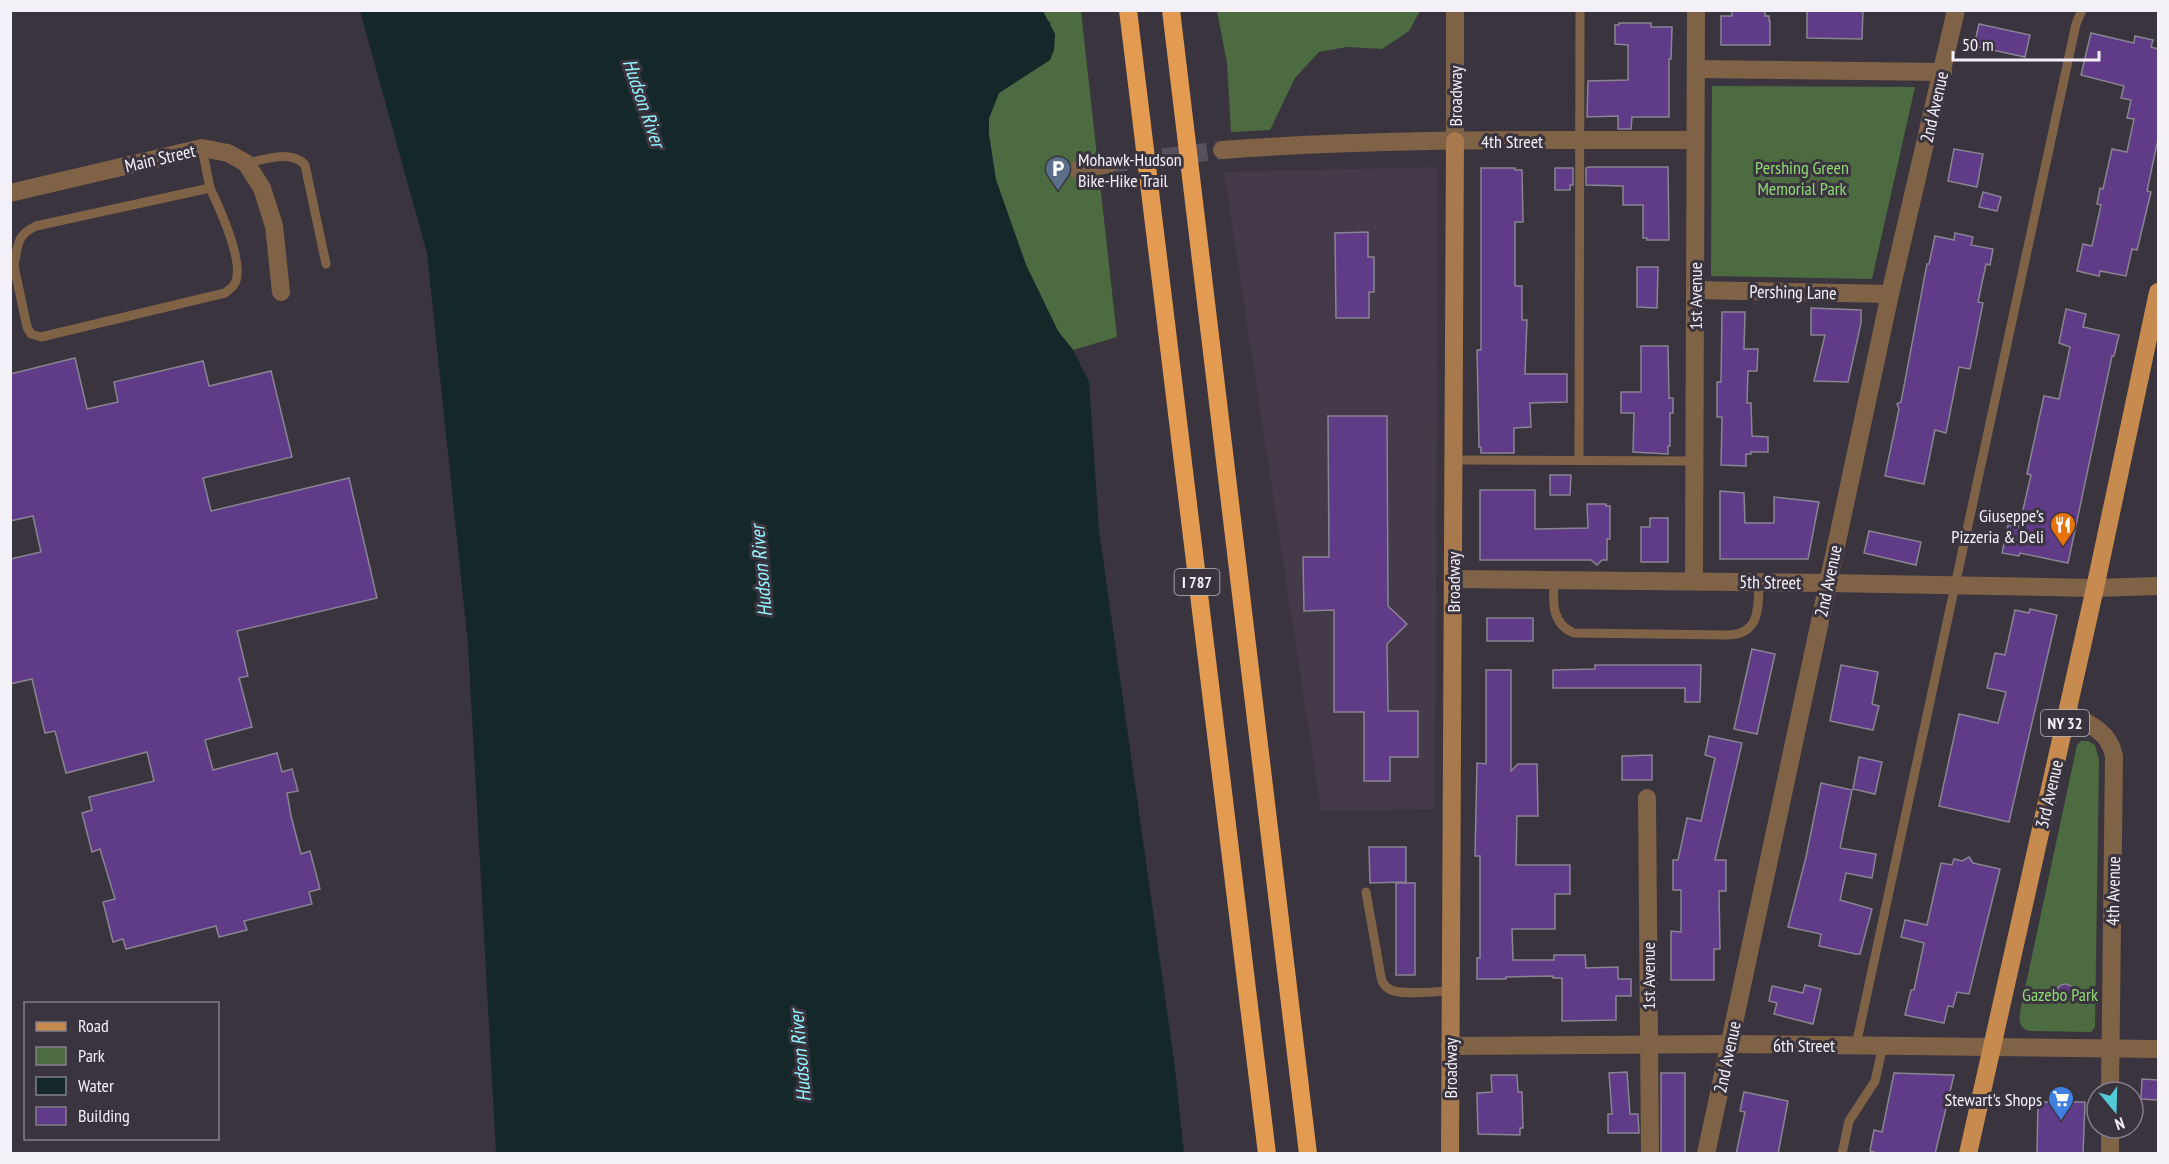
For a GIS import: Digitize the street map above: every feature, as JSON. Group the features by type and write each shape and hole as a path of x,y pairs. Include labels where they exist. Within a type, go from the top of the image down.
{"highway":[{"name":"I 787","path":"1128,10 1267,1154"},
{"name":"I 787","path":"1171,10 1308,1154"}],"main road":[{"name":"3rd Avenue","path":"1968,1154 2095,588 2158,292"}],"street":[{"name":"Broadway","path":"1450,1154 1455,10"},
{"name":"1st Avenue","path":"1694,581 1696,10"},
{"name":"2nd Avenue","path":"1706,1154 1890,294 1956,10"},
{"path":"1696,69 1943,72"},
{"name":"4th Street","path":"1222,150 1287,145 1455,141 1695,140"},
{"name":"Main Street","path":"10,193 202,148 228,153 246,163"},
{"path":"246,163 262,188 273,226 280,292"},
{"path":"1078,170 1109,164"},
{"name":"Pershing Lane","path":"1695,290 1890,294"},
{"name":"5th Street","path":"1453,579 2095,588 2158,586"},
{"name":"4th Avenue","path":"2067,713 2102,733 2109,742 2114,756 2110,1080"},
{"name":"1st Avenue","path":"1647,798 1650,1154"},
{"name":"6th Street","path":"1450,1046 1729,1044 2158,1048"}],"lane":[{"path":"1579,460 1580,10"},
{"path":"1856,1045 2076,24 2082,10"},
{"path":"202,148 210,188 228,227 238,275 234,286 225,293 41,337 31,334 27,327 12,266 20,238 25,231 210,188"},
{"path":"246,163 290,155 305,165 326,264"},
{"path":"1454,460 1695,460"},
{"path":"1554,580 1555,613 1558,620 1567,629 1578,634 1737,634 1748,629 1756,618 1759,582"},
{"path":"1366,892 1381,977 1387,988 1398,992 1450,991"},
{"path":"1842,1154 1849,1120 1875,1081 1883,1045"}],"shaded area":[{"path":"1438,167 1435,809 1321,811 1224,172"}],"green space":[{"path":"1217,10 1420,11 1409,31 1382,49 1347,47 1319,52 1295,78 1270,130 1231,132 1227,63"},
{"path":"1043,11 1081,11 1117,337 1073,350 1058,331 1026,265 996,180 989,135 989,118 999,93 1015,82 1051,23 1046,19"},
{"name":"Pershing Green Memorial Park","path":"1712,86 1915,87 1872,279 1711,276"},
{"name":"Gazebo Park","path":"2081,741 2088,741 2095,745 2099,760 2095,1027 2091,1032 2029,1031 2020,1024 2020,1012 2077,745"}],"water":[{"name":"Hudson River","path":"360,11 1043,11 1055,34 1054,50 1050,60 999,93 989,118 989,135 996,180 1026,265 1058,331 1073,350 1089,382 1099,530 1174,1060 1184,1153 496,1153 468,644 427,253"}],"building":[{"path":"1732,10 1765,10 1765,16 1769,16 1770,21 1770,45 1721,45 1721,16 1732,16"},
{"path":"1807,10 1863,10 1862,39 1807,38"},
{"path":"1651,23 1651,27 1672,27 1671,59 1669,59 1669,117 1632,117 1631,129 1618,129 1618,116 1587,117 1588,81 1628,80 1628,45 1615,44 1615,25"},
{"path":"1979,24 2030,35 2025,57 1974,46"},
{"path":"2091,33 2134,43 2135,36 2153,40 2151,47 2158,49 2158,139 2147,191 2151,192 2137,250 2132,249 2126,276 2100,271 2099,276 2077,271 2083,244 2092,246 2101,205 2097,204 2100,188 2103,189 2112,149 2127,152 2134,119 2127,118 2131,100 2121,98 2124,86 2081,75"},
{"path":"1954,149 1983,154 1977,187 1948,181"},
{"path":"1589,167 1668,167 1669,240 1643,238 1643,205 1623,205 1623,186 1586,185 1586,168"},
{"path":"1481,168 1522,170 1523,222 1515,222 1515,286 1522,286 1522,320 1527,320 1525,374 1567,374 1567,402 1530,403 1531,427 1514,428 1514,453 1481,453 1481,447 1479,447 1477,350 1481,350"},
{"path":"1555,168 1573,168 1573,185 1570,185 1570,190 1555,190"},
{"path":"1983,192 2001,197 1997,211 1979,207"},
{"path":"1368,232 1368,257 1374,257 1374,292 1369,292 1369,318 1336,318 1335,233"},
{"path":"1955,233 1973,237 1971,245 1993,249 1990,265 1986,264 1978,302 1983,303 1970,369 1959,367 1946,433 1935,430 1924,484 1885,476 1899,409 1897,404 1901,402 1927,264 1929,264 1935,236 1954,240"},
{"path":"1637,267 1658,267 1657,308 1637,307"},
{"path":"1811,308 1861,310 1861,323 1848,382 1814,381 1825,335 1811,335"},
{"path":"2066,309 2086,314 2083,327 2119,335 2114,356 2112,356 2068,563 2020,553 2019,556 2002,553 2008,525 2019,527 2031,475 2027,474 2044,396 2059,399 2070,347 2059,343"},
{"path":"1722,312 1745,312 1744,349 1758,349 1757,371 1748,371 1747,403 1751,403 1752,436 1768,437 1768,452 1746,454 1746,466 1721,465 1722,417 1717,417 1717,382 1721,382"},
{"path":"1641,346 1668,346 1669,398 1673,398 1673,413 1670,413 1668,454 1633,452 1634,413 1621,413 1621,392 1641,392"},
{"path":"75,358 87,409 118,402 114,382 203,361 209,386 271,371 292,457 203,478 211,511 349,478 377,598 237,631 248,676 239,678 252,727 205,740 213,770 277,753 282,772 292,769 298,791 287,793 291,816 301,854 310,851 320,889 309,892 312,904 244,921 247,930 219,937 216,926 126,949 123,939 113,942 103,902 115,899 100,849 92,852 82,813 92,810 89,797 154,781 147,752 66,773 55,731 45,733 32,679 10,684 10,559 41,552 33,516 10,521 10,374"},
{"path":"1328,416 1387,416 1388,606 1407,624 1387,644 1388,711 1418,711 1418,757 1390,757 1390,781 1364,781 1364,712 1334,712 1334,610 1304,611 1303,557 1329,557"},
{"path":"1550,475 1571,475 1570,495 1550,495"},
{"path":"1480,490 1535,490 1535,529 1588,528 1587,504 1610,506 1610,539 1607,539 1607,560 1602,560 1597,565 1591,560 1480,560"},
{"path":"1720,491 1744,493 1745,523 1774,523 1774,497 1819,502 1808,559 1720,559"},
{"path":"1650,518 1668,518 1668,562 1641,562 1641,527 1650,527"},
{"path":"1869,531 1921,542 1916,565 1864,553"},
{"path":"2030,609 2057,615 2009,822 1939,806 1959,714 1998,723 2006,692 1987,688 1995,653 2005,655 2015,610 2029,613"},
{"path":"1487,618 1533,618 1533,641 1487,641"},
{"path":"1752,649 1775,654 1757,734 1734,729"},
{"path":"1595,665 1701,665 1700,702 1685,702 1685,688 1553,688 1553,670 1595,669"},
{"path":"1841,665 1878,672 1872,704 1879,706 1873,730 1830,721"},
{"path":"1486,670 1511,670 1511,771 1518,764 1537,764 1538,816 1517,816 1516,865 1570,865 1570,894 1555,894 1555,929 1512,929 1513,960 1554,960 1554,955 1585,955 1586,968 1618,967 1618,979 1631,979 1631,996 1616,996 1616,1020 1562,1021 1562,978 1553,978 1553,976 1477,979 1477,958 1480,958 1480,856 1475,856 1477,763 1486,764"},
{"path":"1709,736 1742,743 1715,860 1726,860 1726,891 1719,891 1720,949 1714,949 1714,980 1671,980 1671,931 1681,932 1681,890 1673,890 1673,860 1678,860 1687,818 1701,821 1715,758 1705,755"},
{"path":"1652,755 1652,780 1622,780 1622,756"},
{"path":"1859,757 1882,762 1875,794 1853,789"},
{"path":"1821,783 1852,790 1840,848 1876,854 1872,878 1846,873 1840,900 1872,909 1860,954 1819,946 1821,934 1788,927 1806,857"},
{"path":"1369,847 1406,847 1406,882 1370,883"},
{"path":"1969,857 1973,863 2000,869 1969,994 1957,992 1953,1007 1948,1006 1944,1023 1905,1015 1911,990 1914,990 1924,943 1901,937 1905,920 1927,925 1941,863 1952,865 1954,859 1962,861"},
{"path":"1396,883 1415,883 1415,975 1396,975"},
{"path":"2065,984 2071,986 2073,992 2071,998 2065,1000 2059,998 2057,992 2059,986"},
{"path":"1805,985 1821,989 1813,1024 1774,1014 1777,1003 1769,1001 1772,986 1803,993"},
{"path":"1627,1072 1630,1114 1638,1114 1639,1133 1608,1133 1608,1114 1612,1114 1609,1073"},
{"path":"1661,1073 1685,1073 1685,1154 1661,1154"},
{"path":"1894,1073 1954,1075 1935,1154 1880,1154 1870,1151 1874,1130 1882,1132"},
{"path":"1491,1075 1517,1075 1518,1092 1522,1092 1523,1128 1520,1128 1520,1135 1478,1134 1477,1093 1492,1092"},
{"path":"2142,1079 2158,1080 2158,1100 2145,1099 2145,1080"},
{"path":"1744,1092 1788,1101 1778,1154 1736,1154 1745,1112 1740,1111"},
{"name":"Stewart's Shops","path":"2038,1102 2085,1102 2083,1154 2037,1154"}],"tunnel":[{"path":"1109,164 1222,150"}],"place":[{"name":"Mohawk-Hudson Bike-Hike Trail","path":"1058,192"},
{"name":"Giuseppe’s Pizzeria & Deli","path":"2063,548"},
{"name":"Stewart's Shops","path":"2061,1122"}]}
